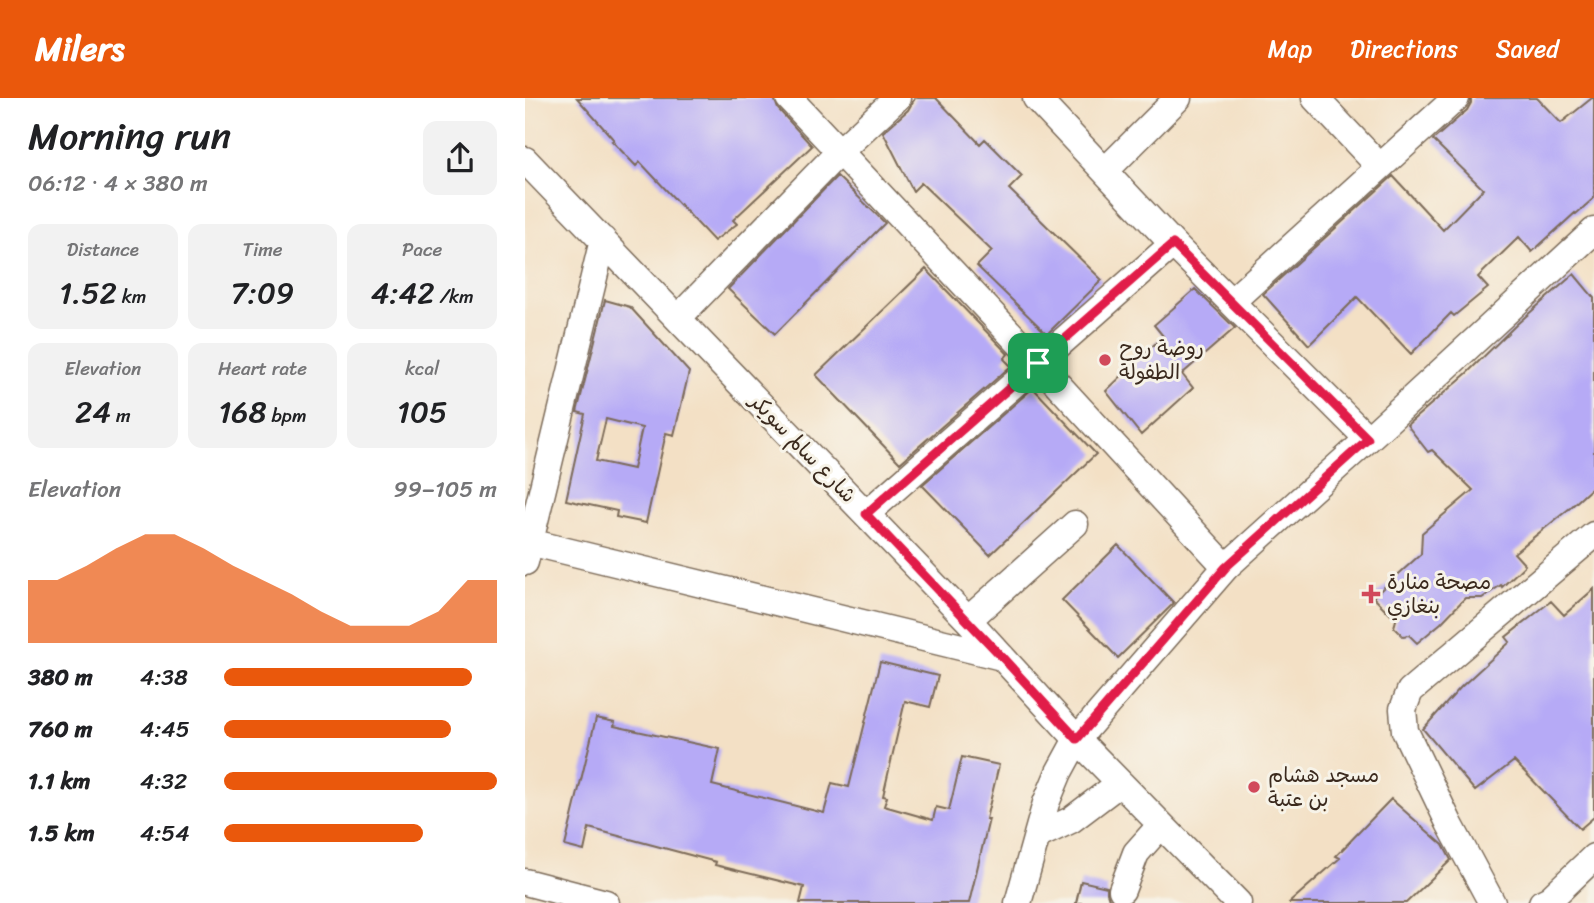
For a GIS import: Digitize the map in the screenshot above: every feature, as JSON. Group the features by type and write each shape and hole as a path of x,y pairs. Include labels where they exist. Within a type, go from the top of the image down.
{"street":[{"path":"789,98 1226,567"},
{"path":"678,318 840,151 897,98"},
{"path":"1036,98 1173,244 1368,439"},
{"path":"1105,171 1178,98"},
{"path":"1315,98 1380,167"},
{"path":"1231,302 1456,98"},
{"name":"شارع سالم سويكر","path":"525,160 968,620 1077,739 1238,903"},
{"path":"1018,903 1052,786 1077,739 1226,567 1594,231"},
{"path":"603,240 527,548 1002,657"},
{"path":"866,514 1173,244"},
{"path":"968,620 1075,524"},
{"path":"1492,903 1449,823 1405,731 1403,709 1410,691 1594,535"},
{"path":"1037,836 1071,820 1120,783"},
{"path":"1122,890 1136,853 1161,824"},
{"path":"1542,903 1550,899 1594,857"},
{"path":"525,882 606,903"}],"building":[{"path":"577,98 774,98 778,109 812,146 733,220 737,224 714,241 640,162 636,166 612,141 614,140"},
{"path":"915,98 936,98 980,144 985,139 1022,176 1009,189 1102,280 1047,334 977,266 992,251 921,183 913,191 883,132 908,110"},
{"path":"1471,98 1537,98 1561,123 1594,98 1594,198 1532,252 1519,237 1478,277 1488,288 1454,316 1451,313 1411,354 1357,297 1309,345 1263,294 1393,176 1443,230 1483,189 1433,140 1467,110"},
{"path":"837,176 885,223 775,334 728,289"},
{"path":"926,269 1008,354 1004,359 1011,366 900,463 816,375"},
{"path":"1574,274 1594,298 1594,486 1514,553 1525,565 1502,587 1501,585 1482,598 1465,598 1417,643 1409,635 1403,636 1394,627 1396,620 1373,597 1421,554 1422,533 1473,490 1432,450 1428,452 1407,425"},
{"path":"1195,289 1235,328 1182,374 1193,388 1141,435 1106,391 1163,336 1154,325"},
{"path":"605,300 630,307 689,372 674,435 666,433 646,523 616,517 617,511 566,500 585,414 577,412","holes":["606,419 642,428 633,469 596,461"]},
{"path":"1033,388 1096,454 990,555 922,485"},
{"path":"1118,545 1174,603 1118,658 1062,600"},
{"path":"1594,589 1594,817 1580,829 1514,761 1475,791 1423,729 1461,687 1510,642 1506,637 1551,601 1564,615"},
{"path":"880,662 938,676 930,707 905,701 883,796 887,797 884,806 933,820 936,807 949,810 962,757 999,765 969,903 800,903 804,887 715,865 716,862 589,828 584,851 565,846 596,718 615,722 614,726 720,749 712,785 824,813 832,783 849,787"},
{"path":"1391,799 1443,845 1451,860 1406,903 1289,903 1340,858 1336,856"},
{"path":"1081,881 1107,887 1109,899 1114,903 1076,903"}],"place":[{"name":"روضة روح الطفولة","path":"1105,360"},
{"name":"مصحة منارة بنغازي","path":"1371,594"},
{"name":"مسجد هشام بن عتبة","path":"1254,787"}],"route":[{"path":"1173,244 1368,439 1226,567 1077,739 866,514 1038,363 1173,244"}]}
